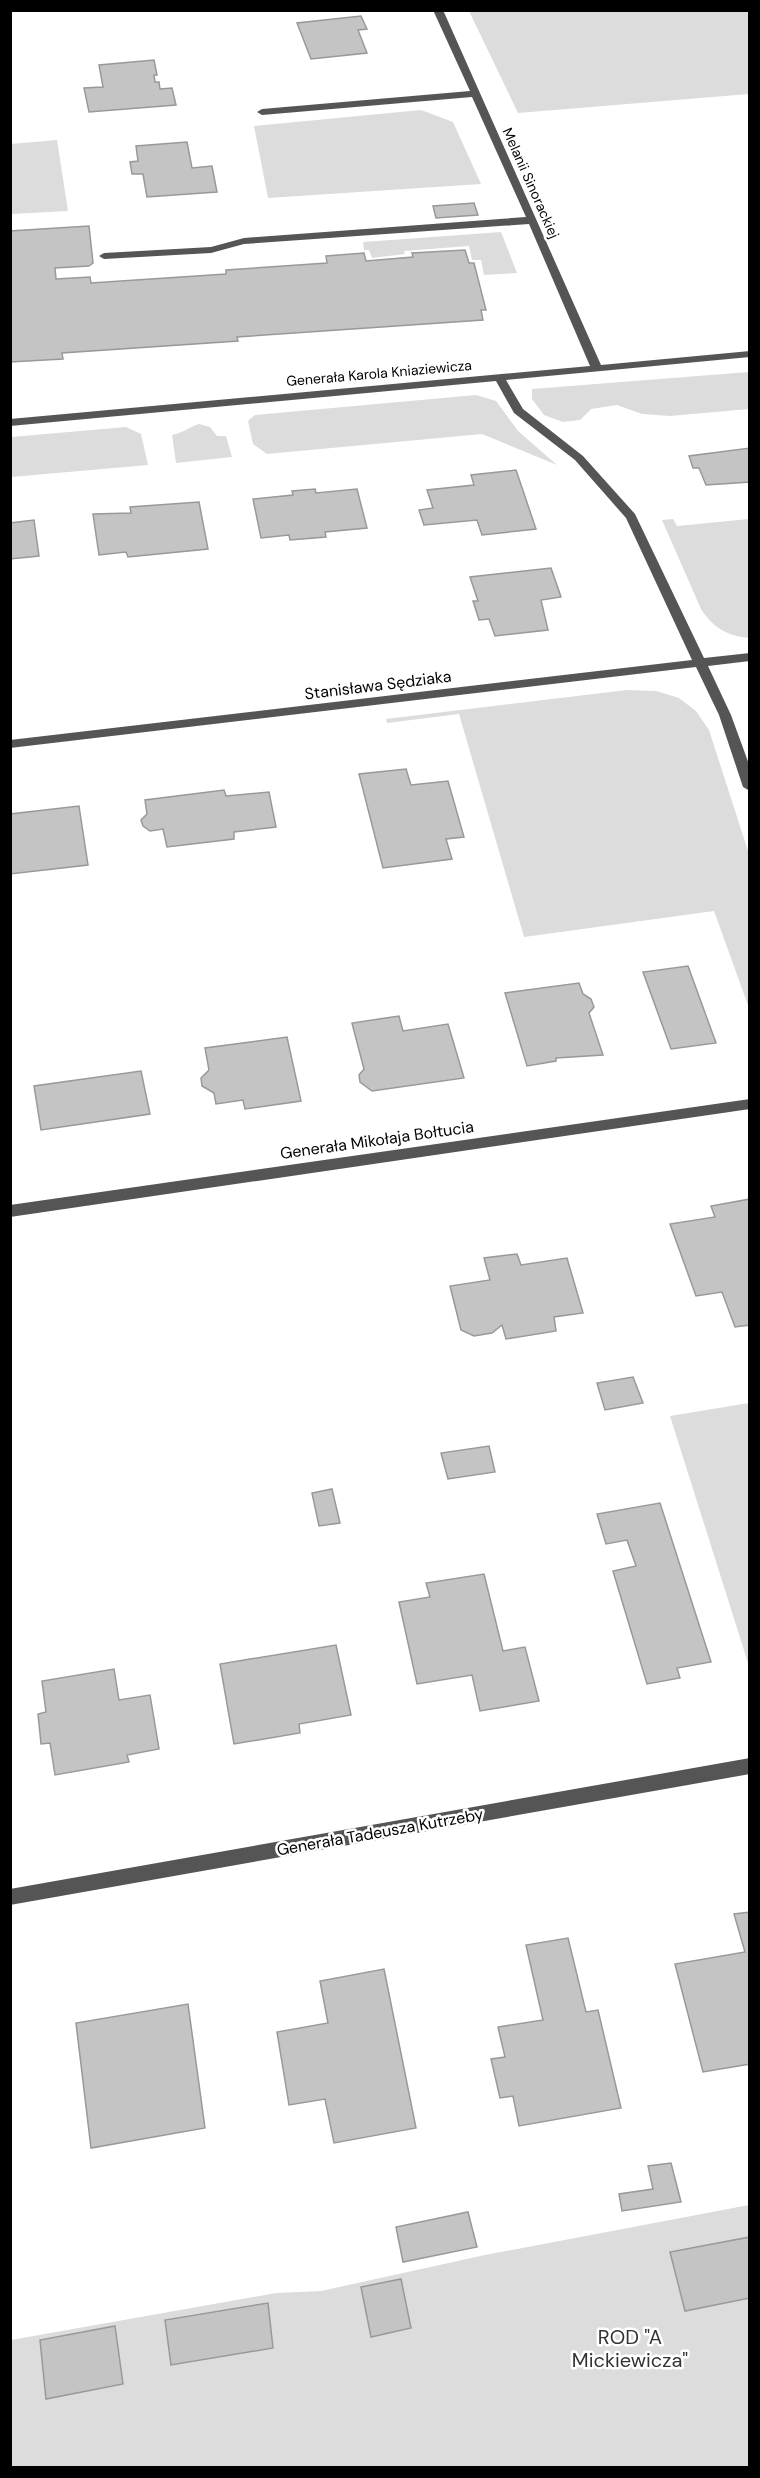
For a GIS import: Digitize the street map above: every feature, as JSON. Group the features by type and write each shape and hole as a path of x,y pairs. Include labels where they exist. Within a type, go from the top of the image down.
{"street":[{"name":"Melanii Sinorackiej","path":"438,10 596,368"},
{"path":"262,112 475,94"},
{"path":"104,256 211,250 244,241 532,220"},
{"name":"Generała Karola Kniaziewicza","path":"10,423 750,354"},
{"path":"499,377 518,411 579,459 631,517 725,715 750,787"},
{"name":"Stanisława Sędziaka","path":"10,744 750,657"},
{"name":"Generała Mikołaja Bołtucia","path":"10,1211 750,1104"},
{"name":"Generała Tadeusza Kutrzeby","path":"10,1898 750,1766"}],"green space":[{"path":"469,11 749,11 749,94 518,113"},
{"path":"421,110 453,122 481,184 268,198 254,126"},
{"path":"57,140 68,211 11,214 11,144"},
{"path":"501,232 517,273 484,275 481,260 472,260 469,246 404,251 405,254 372,258 369,250 364,250 363,242"},
{"path":"749,372 749,409 670,416 642,414 617,405 591,409 580,420 563,422 544,415 532,399 532,389"},
{"path":"476,395 496,401 518,431 557,465 482,434 267,454 253,444 248,421 255,415"},
{"path":"199,424 210,427 217,436 226,436 232,457 176,463 172,435"},
{"path":"126,427 141,434 148,465 11,477 11,437"},
{"path":"673,519 677,526 749,519 749,638 722,630 701,609 662,520"},
{"path":"627,690 656,691 679,698 696,711 709,730 749,854 749,1008 714,911 524,937 459,714 387,723 386,719"},
{"path":"750,1403 749,1666 670,1416"},
{"name":"ROD \"A Mickiewicza\"","path":"749,2205 749,2467 11,2468 11,2340 276,2293 321,2291 485,2255"}],"building":[{"path":"361,16 367,29 358,30 367,53 311,59 297,23"},
{"path":"154,60 157,75 154,75 155,82 159,82 160,89 172,88 176,105 89,112 84,88 103,87 99,65"},
{"path":"187,142 192,168 212,166 217,192 147,197 143,174 132,174 130,162 138,161 136,146"},
{"path":"474,203 478,215 436,218 433,206"},
{"path":"89,226 93,263 89,266 55,268 56,279 90,277 91,283 226,274 226,270 327,263 326,256 364,253 366,261 413,257 412,253 465,250 469,263 474,263 486,310 481,310 483,320 237,337 238,341 62,353 63,359 10,362 10,231"},
{"path":"750,448 750,482 706,485 699,468 693,468 689,456"},
{"path":"516,470 536,529 482,535 477,520 424,525 419,510 433,508 427,490 474,485 471,475"},
{"path":"315,489 316,493 357,489 367,528 325,532 326,537 290,540 289,535 261,538 253,499 293,495 292,491"},
{"path":"199,502 208,549 128,557 126,552 99,555 93,514 131,513 130,507"},
{"path":"34,520 39,556 10,559 10,523"},
{"path":"551,568 561,597 541,600 548,630 495,636 489,619 479,620 473,601 478,601 470,577"},
{"path":"406,769 411,785 448,781 464,837 446,839 452,859 383,868 359,774"},
{"path":"224,790 226,796 269,792 276,827 234,832 234,839 167,847 163,829 150,831 143,826 141,820 147,814 145,800"},
{"path":"79,806 88,865 10,874 10,814"},
{"path":"688,966 716,1043 671,1049 643,972"},
{"path":"579,983 583,994 591,999 594,1007 589,1013 603,1055 556,1058 556,1061 527,1066 505,993"},
{"path":"399,1016 403,1031 448,1024 464,1078 372,1091 360,1082 359,1075 364,1069 352,1023"},
{"path":"287,1037 301,1101 245,1109 243,1100 216,1104 214,1093 202,1086 201,1078 209,1070 205,1048"},
{"path":"141,1071 150,1114 41,1130 34,1086"},
{"path":"750,1199 750,1325 735,1327 722,1292 696,1296 670,1224 715,1217 711,1206"},
{"path":"517,1254 521,1265 567,1258 583,1313 554,1317 556,1331 506,1339 502,1325 492,1333 474,1336 461,1330 450,1286 490,1280 484,1258"},
{"path":"633,1377 643,1403 605,1410 597,1383"},
{"path":"489,1446 495,1472 448,1479 441,1453"},
{"path":"332,1489 340,1523 319,1526 312,1493"},
{"path":"660,1503 711,1662 677,1668 680,1678 647,1684 613,1571 636,1566 627,1540 606,1544 597,1514"},
{"path":"484,1574 503,1651 525,1647 539,1701 480,1711 472,1675 417,1684 399,1602 430,1597 426,1583"},
{"path":"336,1645 351,1715 299,1724 300,1733 234,1744 220,1664"},
{"path":"114,1669 119,1700 150,1695 159,1749 127,1755 129,1762 55,1775 50,1743 41,1744 38,1714 46,1712 42,1681"},
{"path":"750,1912 750,2064 703,2072 675,1964 745,1952 734,1914"},
{"path":"568,1938 586,2012 598,2010 621,2108 519,2126 513,2096 500,2098 491,2059 505,2057 498,2027 543,2020 526,1945"},
{"path":"384,1969 416,2128 334,2143 325,2099 289,2105 277,2032 328,2023 320,1981"},
{"path":"188,2004 205,2128 91,2148 76,2023"},
{"path":"671,2163 681,2202 622,2211 619,2194 653,2189 648,2166"},
{"path":"468,2212 477,2247 403,2262 396,2227"},
{"path":"750,2237 750,2298 685,2311 670,2252"},
{"path":"401,2279 411,2328 371,2337 361,2287"},
{"path":"268,2303 273,2348 171,2365 165,2320"},
{"path":"115,2326 123,2384 46,2399 40,2340"}]}
